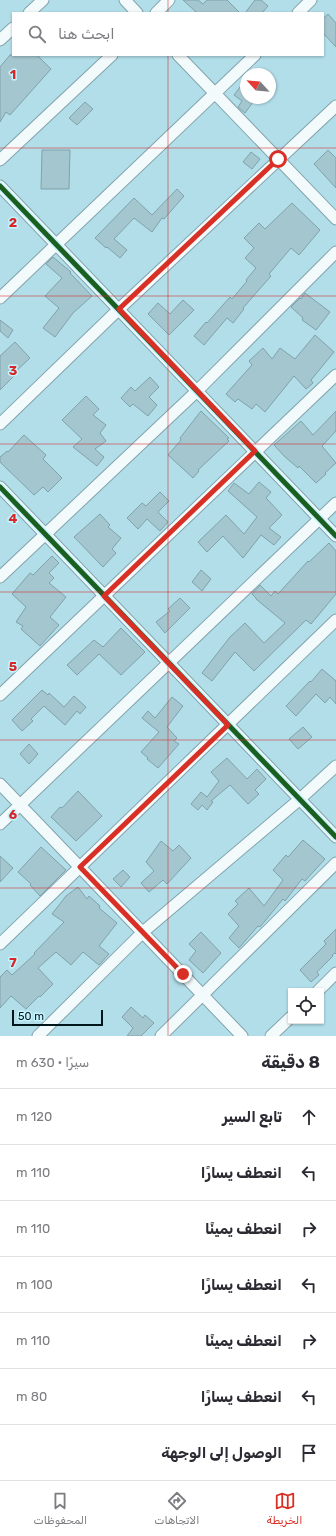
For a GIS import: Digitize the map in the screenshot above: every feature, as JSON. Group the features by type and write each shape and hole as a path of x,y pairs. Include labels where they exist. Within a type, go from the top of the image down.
{"street":[{"path":"30,12 43,0"},
{"path":"125,0 137,12"},
{"path":"157,12 169,0"},
{"path":"299,12 311,0"},
{"path":"0,40 12,29"},
{"path":"0,160 111,56"},
{"path":"179,56 336,218"},
{"path":"0,298 254,56"},
{"path":"0,424 119,309 336,106"},
{"path":"0,186 336,536"},
{"path":"0,578 197,391 336,252"},
{"path":"0,695 336,375"},
{"path":"0,487 336,837"},
{"path":"0,824 336,503"},
{"path":"0,944 336,620"},
{"path":"38,1036 143,932 300,799 336,766"},
{"path":"0,784 242,1036"},
{"path":"161,1036 336,863"},
{"path":"321,988 336,973"},
{"path":"271,1036 288,1020"}],"building":[{"path":"183,0 198,0 203,4 207,0 227,0 239,12 196,12"},
{"path":"255,0 261,0 268,6 263,12 246,12"},
{"path":"328,14 336,23 336,47 324,34 324,18"},
{"path":"10,55 38,56 51,69 10,115 6,112 0,122 0,67"},
{"path":"240,87 240,100 234,95"},
{"path":"85,102 93,109 77,125 69,118"},
{"path":"240,104 252,104 245,113 238,107"},
{"path":"42,150 70,150 69,189 41,189"},
{"path":"328,150 336,158 336,188 314,164"},
{"path":"251,152 260,159 252,169 243,162"},
{"path":"177,189 184,196 164,219 162,218 152,232 134,218 114,239 127,250 120,258 95,238 134,198 152,215"},
{"path":"292,203 320,230 299,255 291,248 269,274 271,276 243,308 244,309 233,323 227,318 204,345 194,336 230,297 232,299 256,268 245,258 254,248 244,238 259,223 265,229"},
{"path":"53,257 71,272 70,273 92,296 73,313 55,337 43,328 59,308 45,296 62,278 46,264"},
{"path":"305,293 330,312 316,330 302,320 303,318 291,307 300,298 301,299"},
{"path":"183,300 194,310 169,335 148,314 158,303 170,314"},
{"path":"0,320 13,330 8,338 0,331"},
{"path":"315,335 334,352 311,380 313,383 306,389 294,376 265,412 256,404 252,409 238,399 235,402 226,394 252,365 249,361 263,348 272,359 280,348 295,359"},
{"path":"15,342 30,358 14,373 16,374 0,390 0,356"},
{"path":"150,377 159,387 149,397 157,405 148,416 133,404 130,407 121,398 131,387 135,391"},
{"path":"86,396 99,409 93,415 106,425 100,433 106,441 95,449 104,457 97,466 73,447 82,439 62,420"},
{"path":"201,411 229,438 227,439 229,441 198,470 199,471 193,478 168,455 181,440 180,438"},
{"path":"336,411 336,431 322,446 336,463 316,483 299,466 298,468 284,456 274,445 301,421 313,435"},
{"path":"24,435 46,455 43,459 62,478 48,492 43,487 34,495 0,462 0,457 7,451 8,452"},
{"path":"259,482 271,492 266,498 282,515 269,528 281,537 274,545 261,535 243,558 223,536 207,552 198,542 226,515 244,534 257,517 228,491 234,483 249,494"},
{"path":"160,492 169,501 158,512 168,522 160,531 147,519 138,529 127,518 142,503 146,506"},
{"path":"100,514 110,525 108,527 121,538 112,549 116,553 103,567 74,537"},
{"path":"329,543 336,551 336,594 311,624 306,620 254,671 235,652 212,681 202,673 230,637 245,623 264,643 285,623 252,594 260,585 271,596 275,591 278,594 308,561 309,562"},
{"path":"52,556 59,563 49,573 54,578 49,583 66,597 50,617 59,625 40,646 21,629 23,626 16,622 26,607 12,594 30,573 33,575"},
{"path":"201,570 211,579 202,591 192,582"},
{"path":"180,598 190,608 165,633 156,622 170,611 168,609"},
{"path":"121,628 145,652 121,675 99,654 77,675 67,665 94,640 103,647"},
{"path":"322,669 336,681 336,704 330,697 325,703 316,694 296,716 286,706"},
{"path":"42,690 48,695 49,693 64,707 74,696 86,707 80,714 77,711 65,725 44,706 31,719 33,721 22,731 12,720"},
{"path":"172,697 183,706 167,727 177,738 174,741 179,744 158,768 141,752 159,732 142,718 148,711 155,718"},
{"path":"303,727 312,737 298,749 289,739"},
{"path":"29,744 38,754 29,764 20,754"},
{"path":"227,758 247,779 257,769 266,779 255,790 259,794 248,804 230,785 211,801 213,802 207,810 202,805 198,810 191,804 201,792 207,797 219,781 211,772"},
{"path":"78,791 102,816 76,841 51,817"},
{"path":"303,840 325,859 305,881 302,879 285,901 283,899 260,927 258,926 239,948 229,938 239,926 228,914 238,904 235,901 249,888 264,906 283,880 273,870 286,855 288,857"},
{"path":"161,841 173,851 179,845 191,858 167,884 163,880 149,892 141,883 154,871 146,862"},
{"path":"41,847 66,870 40,896 30,885 31,884 18,872"},
{"path":"0,856 13,868 0,882"},
{"path":"123,870 130,877 121,887 113,879"},
{"path":"78,887 87,899 89,896 100,906 99,908 117,923 99,946 109,954 99,965 83,952 71,965 56,952 38,968 53,984 40,997 39,996 26,1009 11,996 0,1008 0,977 7,970 12,975 35,954 34,953 64,922 52,914 66,896"},
{"path":"336,929 336,954 335,953 332,955 333,956 317,972 319,975 311,982 300,970 326,944 324,941"},
{"path":"201,932 221,953 203,973 189,960 196,951 189,944"},
{"path":"131,1007 143,1018 145,1015 154,1023 141,1036 127,1036 133,1028 122,1017"}],"cycle path":[{"path":"0,186 336,536"},
{"path":"0,487 336,837"}],"route":[{"path":"183,974 80,867 228,725 104,596 255,451 119,309 278,159"}]}
